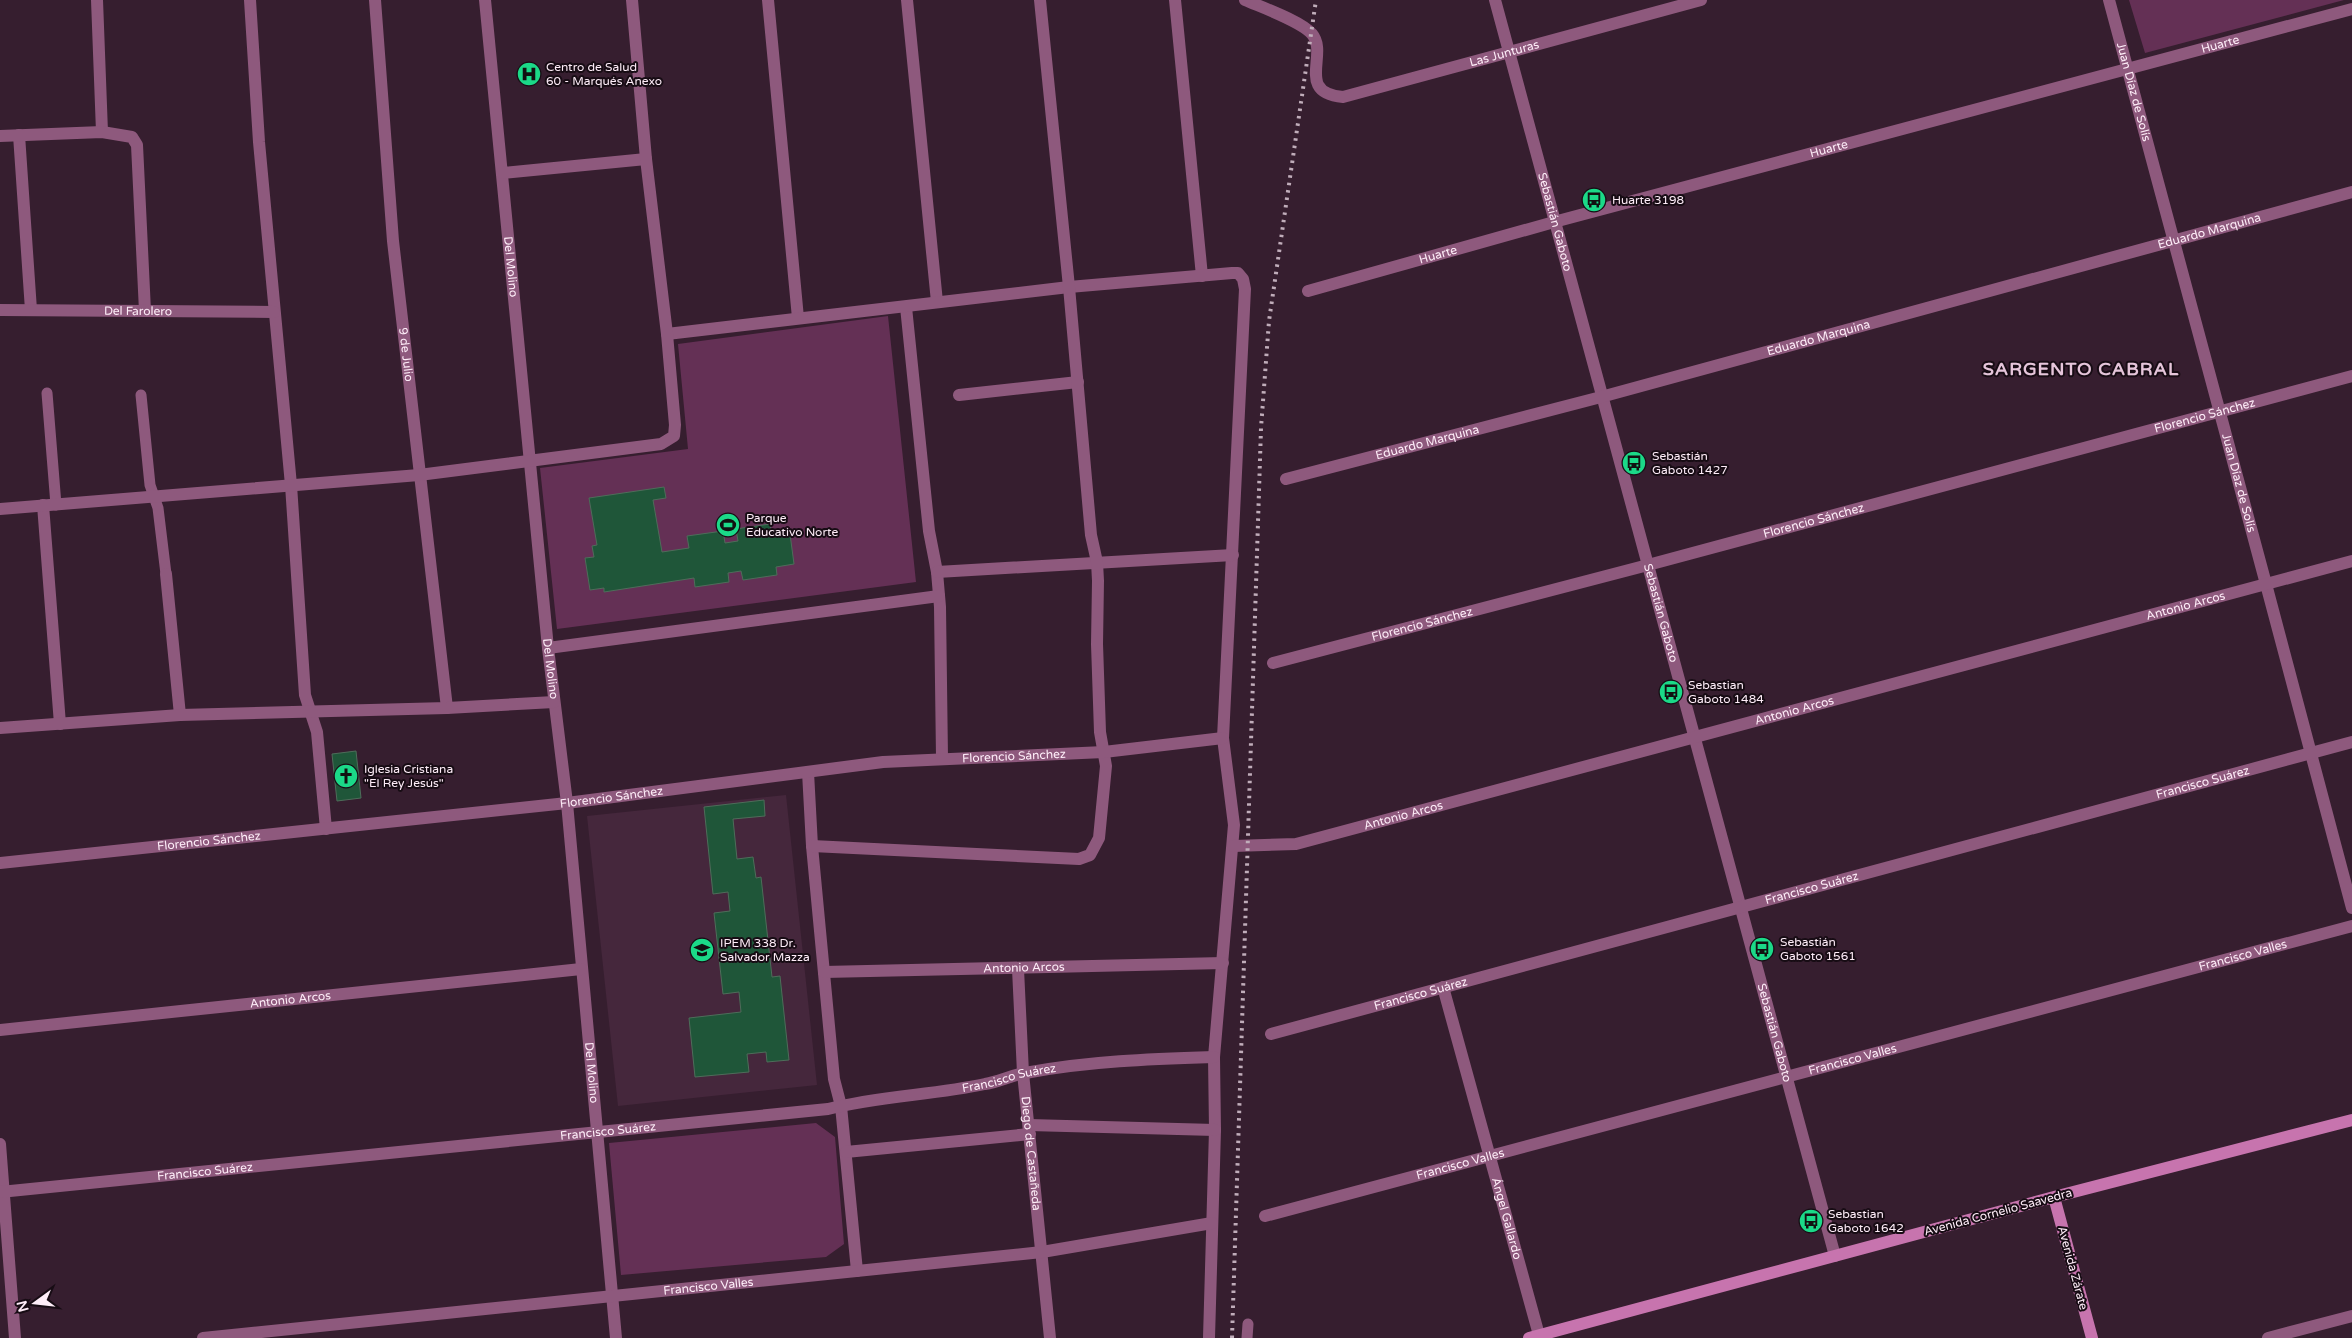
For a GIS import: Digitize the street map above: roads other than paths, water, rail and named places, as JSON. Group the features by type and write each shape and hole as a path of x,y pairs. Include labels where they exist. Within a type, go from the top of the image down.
{"main road":[{"name":"Avenida Cornelio Saavedra","path":"1534,1337 2054,1197 2352,1120"},
{"name":"Avenida Zárate","path":"2054,1197 2092,1338"}],"street":[{"path":"97,0 102,132"},
{"path":"250,0 259,142 291,485 305,695 317,732 326,829"},
{"name":"9 de Julio","path":"375,0 393,241 447,708"},
{"name":"Del Molino","path":"484,0 548,648 567,804 616,1338"},
{"path":"0,509 419,475 661,444 674,436 675,425 667,334 646,159 632,0"},
{"path":"768,0 798,318"},
{"path":"907,0 937,302"},
{"path":"812,846 1084,858 1090,855 1099,838 1106,766 1100,732 1097,562 1091,535 1069,287 1040,0"},
{"path":"1175,0 1202,276"},
{"name":"Las Junturas","path":"1245,0 1302,26 1312,34 1316,41 1316,76 1320,88 1330,96 1344,97 1701,0"},
{"name":"Sebastián Gaboto","path":"1495,0 1834,1256"},
{"name":"Juan Díaz de Solís","path":"2109,0 2219,411 2268,584 2352,908"},
{"name":"Huarte","path":"1308,291 1554,222 2352,9"},
{"path":"0,136 102,132 132,137 137,145 145,311"},
{"path":"19,134 31,310"},
{"path":"502,174 646,159"},
{"name":"Eduardo Marquina","path":"1286,479 1601,397 2352,192"},
{"path":"667,334 1069,287 1238,273 1243,279 1245,289 1223,738 1224,762 1234,809 1233,846 1214,1057 1215,1130 1209,1338"},
{"path":"906,306 929,531 938,572 942,758"},
{"name":"Del Farolero","path":"0,310 274,312"},
{"name":"Florencio Sánchez","path":"1273,663 1648,565 2352,376"},
{"path":"959,395 1078,382"},
{"path":"43,506 60,724"},
{"path":"938,572 1233,555"},
{"name":"Antonio Arcos","path":"1233,846 1296,844 2352,561"},
{"path":"166,574 180,714"},
{"path":"548,648 939,596"},
{"path":"0,728 180,714 447,708 554,702"},
{"name":"Florencio Sánchez","path":"0,863 567,804 883,762 1104,752 1223,738"},
{"name":"Francisco Suárez","path":"1271,1034 2352,742"},
{"path":"808,772 812,846 834,1078 841,1106 857,1271"},
{"name":"Francisco Valles","path":"1265,1216 2352,926"},
{"name":"Antonio Arcos","path":"824,972 1223,963"},
{"name":"Antonio Arcos","path":"0,1030 581,969"},
{"name":"Diego de Castañeda","path":"1018,969 1023,1073 1050,1338"},
{"name":"Ángel Gallardo","path":"1443,987 1490,1156 1534,1337"},
{"name":"Francisco Suárez","path":"2,1192 828,1109 986,1084 1023,1073 1119,1060 1214,1057"},
{"path":"846,1152 1029,1130 1215,1130"},
{"path":"0,1144 2,1192 15,1338"},
{"name":"Francisco Valles","path":"203,1338 1042,1252 1212,1223"},
{"path":"2268,1338 2352,1316"}],"lane":[{"path":"47,393 56,505"},
{"path":"141,395 150,485 155,497 166,574"},
{"path":"1247,1338 1248,1324"}],"railway":[{"path":"1232,1338 1261,428 1269,321 1316,0"}],"place":[{"name":"Centro de Salud 60 - Marqués Anexo","path":"529,74"},
{"name":"Huarte 3198","path":"1594,200"},
{"name":"Sebastián Gaboto 1427","path":"1634,463"},
{"name":"Parque Educativo Norte","path":"728,525"},
{"name":"Sebastian Gaboto 1484","path":"1671,692"},
{"name":"Iglesia Cristiana \"El Rey Jesús\"","path":"346,776"},
{"name":"Sebastián Gaboto 1561","path":"1762,949"},
{"name":"IPEM 338 Dr. Salvador Mazza","path":"702,950"},
{"name":"Sebastian Gaboto 1642","path":"1811,1221"}],"district":[{"name":"SARGENTO CABRAL","path":"2081,369"}]}
